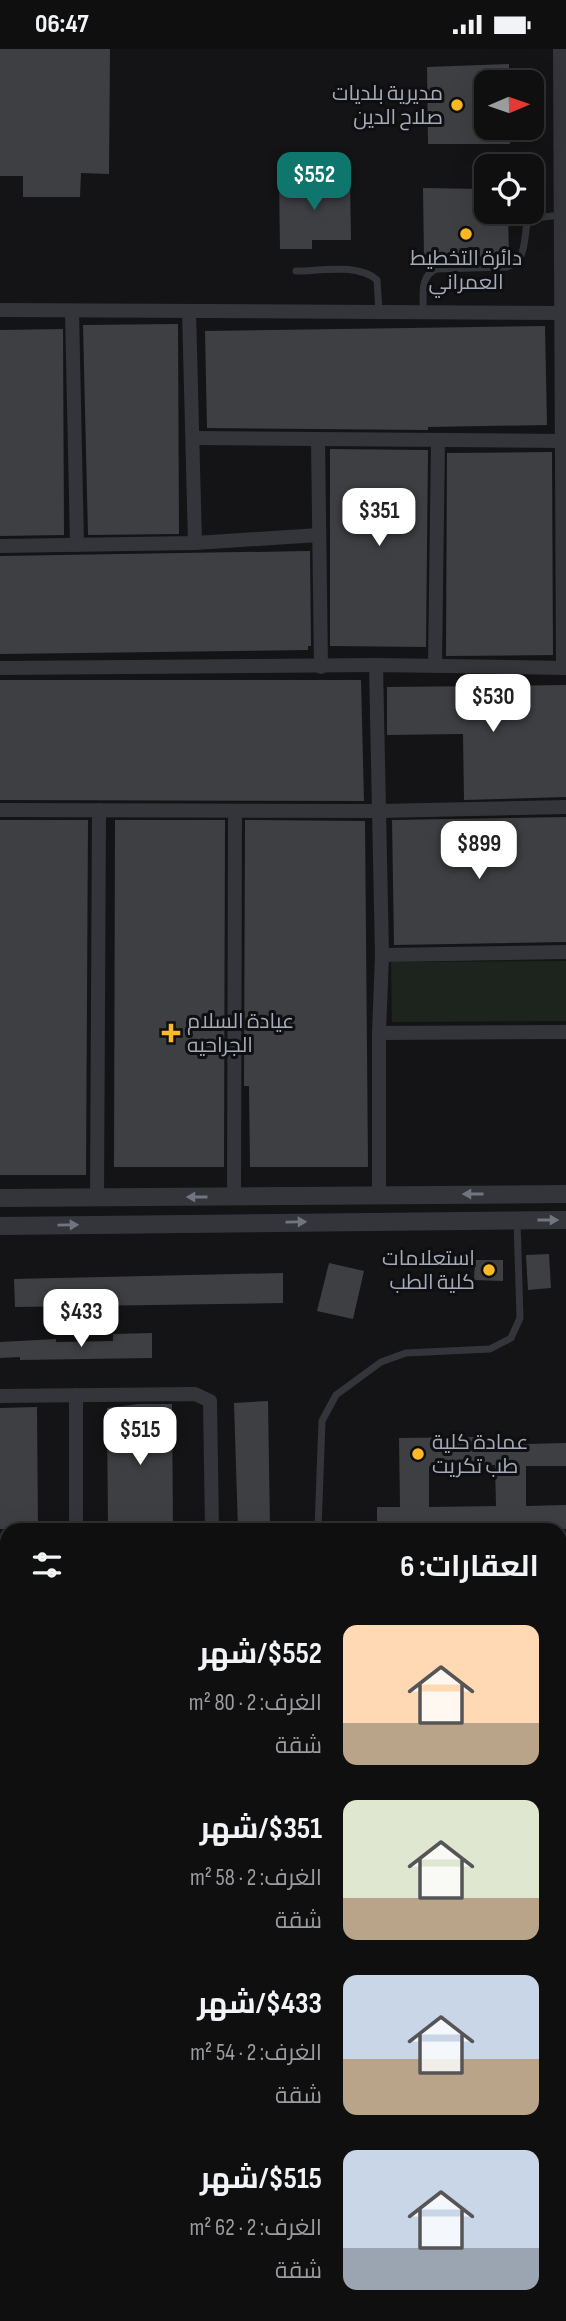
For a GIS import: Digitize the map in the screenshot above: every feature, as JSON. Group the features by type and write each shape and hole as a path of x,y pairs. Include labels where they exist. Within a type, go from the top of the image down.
{"street":[{"path":"0,668 435,665 564,668 560,49"},
{"path":"0,310 561,313"},
{"path":"72,311 77,545"},
{"path":"189,311 195,543"},
{"path":"192,439 562,441"},
{"path":"318,440 321,667"},
{"path":"435,665 438,440"},
{"path":"0,546 195,543 319,535"},
{"path":"376,665 382,955 379,1194"},
{"path":"0,810 379,811 566,807"},
{"path":"97,1197 99,810"},
{"path":"234,1197 235,811"},
{"path":"382,955 566,951"},
{"path":"379,1033 566,1032"},
{"path":"0,1198 566,1193"},
{"path":"0,1226 566,1220"},
{"path":"0,1396 195,1394 210,1401 212,1523"},
{"path":"76,1395 76,1523"}],"lane":[{"path":"423,312 424,279 427,273 436,268 507,267 515,264 523,254 528,219 561,215"},
{"path":"296,271 360,271 371,274 377,280 379,312"},
{"path":"318,1523 322,1422 336,1395 381,1362 406,1353 489,1349 511,1338 520,1318 517,1220"}],"shaded area":[{"path":"566,961 566,1021 392,1022 391,962"}],"building":[{"path":"0,49 110,49 109,174 81,173 80,197 23,197 23,176 0,176"},
{"name":"مديرية بلديات صلاح الدين","path":"509,64 509,70 474,70 474,140 510,140 510,144 428,144 427,67"},
{"path":"279,179 350,179 351,240 312,240 312,249 280,249"},
{"name":"دائرة التخطيط العمراني","path":"423,188 474,189 474,224 508,224 509,257 424,257"},
{"path":"178,324 179,534 88,535 83,325"},
{"path":"545,326 547,425 428,427 428,430 207,428 205,331"},
{"path":"63,329 64,535 0,536 0,330"},
{"path":"330,449 428,450 426,647 330,646"},
{"path":"552,452 553,655 446,656 447,453"},
{"path":"310,551 311,646 308,646 308,650 0,654 0,556"},
{"path":"0,680 361,680 364,801 0,800"},
{"path":"566,685 566,797 464,800 463,734 387,735 387,687"},
{"path":"566,817 566,942 394,945 392,820"},
{"path":"0,820 88,820 86,1175 0,1175"},
{"path":"115,820 225,820 224,1167 114,1167"},
{"path":"245,820 365,821 368,1167 250,1167 249,1086 244,1086"},
{"path":"549,1254 551,1288 528,1290 526,1255"},
{"path":"475,1260 503,1260 503,1281 474,1280"},
{"path":"329,1263 364,1271 353,1319 317,1311"},
{"path":"283,1273 283,1303 15,1307 14,1279"},
{"path":"152,1333 152,1358 0,1358 0,1342 56,1339 56,1342 113,1341 113,1334"},
{"path":"268,1401 270,1523 238,1523 234,1403"},
{"path":"172,1404 173,1523 108,1523 107,1408"},
{"path":"37,1407 38,1523 0,1523 0,1408"},
{"path":"484,1437 484,1445 566,1443 566,1466 526,1466 526,1506 566,1505 566,1523 377,1523 377,1507 400,1507 399,1438","holes":["495,1465 496,1506 429,1507 429,1466"]}],"place":[{"name":"مديرية بلديات صلاح الدين","path":"457,105"},
{"name":"دائرة التخطيط العمراني","path":"466,234"},
{"name":"عيادة السلام الجراحيه","path":"171,1033"},
{"name":"استعلامات كلية الطب","path":"489,1270"},
{"name":"عمادة كلية طب تكريت","path":"418,1454"}]}
